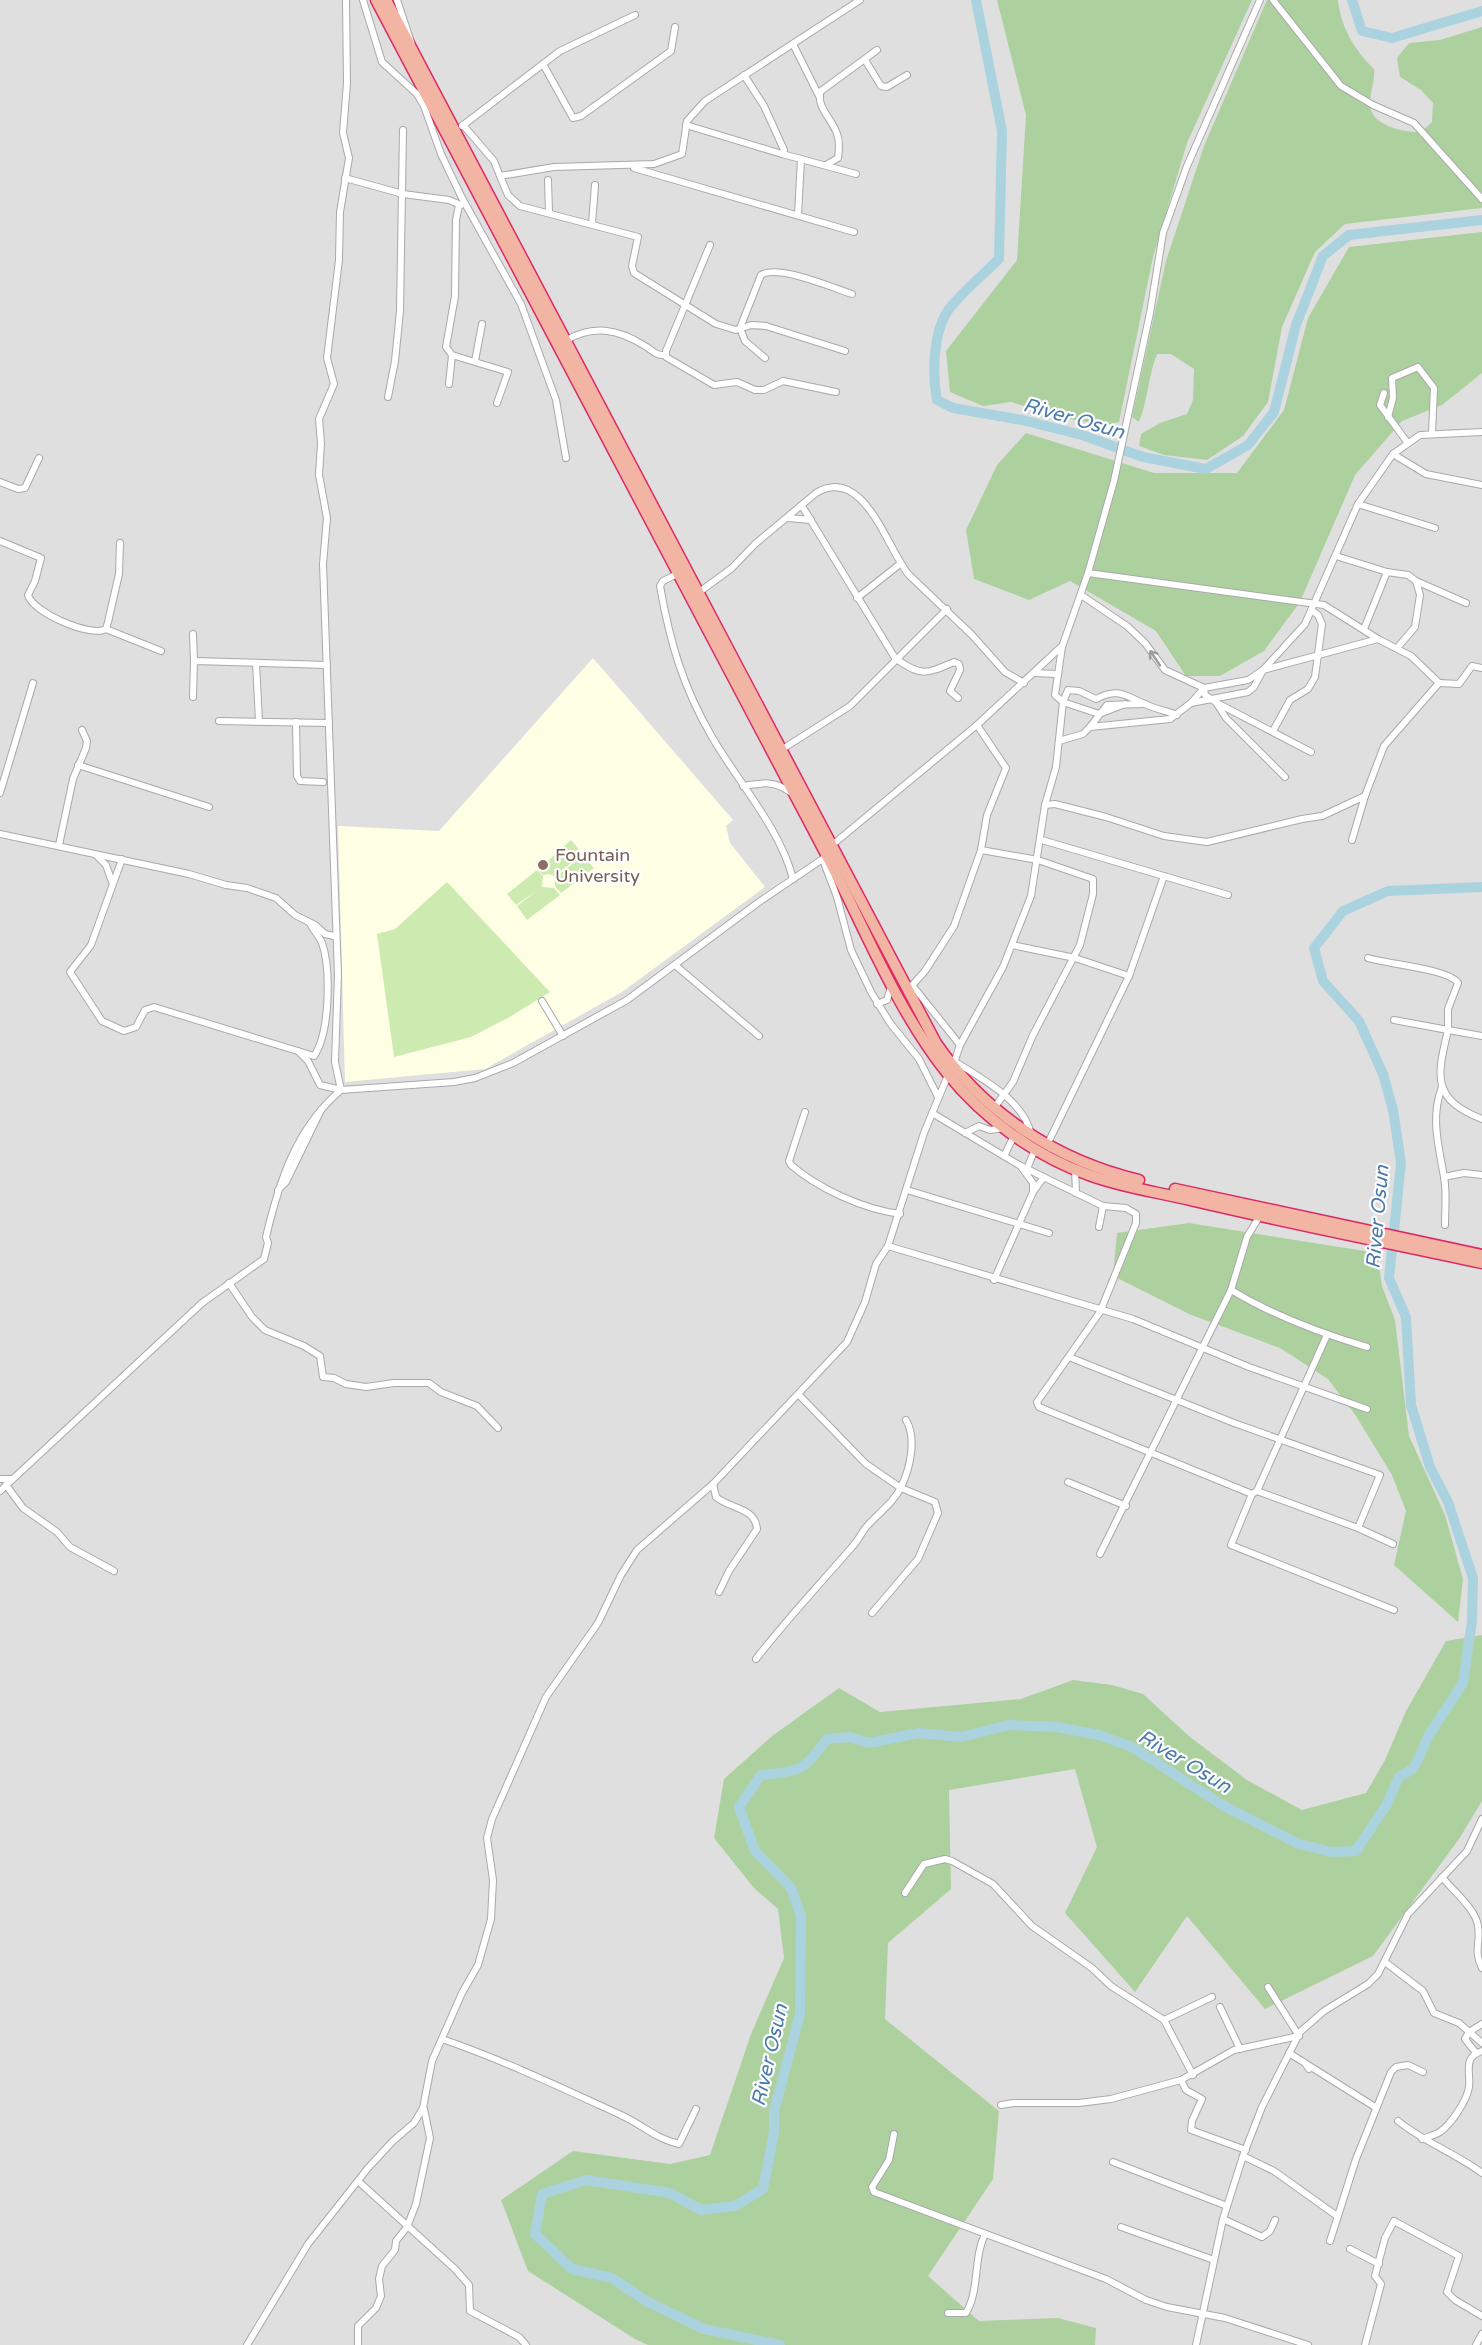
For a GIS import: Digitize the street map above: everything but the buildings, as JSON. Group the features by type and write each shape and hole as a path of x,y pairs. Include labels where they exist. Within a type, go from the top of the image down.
{"highway":[{"path":"376,0 564,341 781,750 827,853 892,984 925,1041 952,1067 1014,1136 1075,1170 1108,1181 1259,1216 1344,1230"},
{"path":"386,0 450,134 677,574 827,853 910,987 936,1043 952,1067"},
{"path":"991,1112 1047,1146 1094,1168 1127,1178 1344,1230 1422,1246 1482,1255"},
{"path":"1422,1246 1482,1263"}],"street":[{"path":"341,1090 335,1062 338,975 334,936 323,564 327,518 319,475 321,443 319,419 334,384 327,358 349,158 343,133 347,83 346,0"},
{"path":"363,0 382,62 417,94 424,106 450,134 495,161 505,189 520,206 638,237 632,266 634,273 716,324 732,330 751,325 766,326 845,351"},
{"path":"397,0 412,37 413,53"},
{"path":"500,176 554,167 597,164 630,167 654,165 682,154 689,118 705,101 860,0"},
{"path":"1125,704 1100,714 1063,702 1055,697 1056,674 1062,646 1088,573 1114,481 1150,314 1158,258 1173,204 1260,0"},
{"path":"1273,0 1341,86 1373,105 1414,123 1482,199"},
{"path":"567,458 556,400 539,348 520,304 463,205 441,154 450,134 560,51 636,15"},
{"path":"543,64 573,118 581,116 671,51 675,27"},
{"path":"792,44 819,96 822,108 838,135 838,158 826,165"},
{"path":"819,96 821,91 876,50"},
{"path":"865,60 882,86 887,87 907,75"},
{"path":"744,75 764,105 784,150 782,154"},
{"path":"686,125 856,174"},
{"path":"388,397 396,361 400,311 403,130"},
{"path":"798,215 801,159"},
{"path":"652,173 654,165"},
{"path":"630,167 854,232"},
{"path":"345,178 403,194 429,195 463,205"},
{"path":"548,180 549,212"},
{"path":"592,224 595,185"},
{"path":"463,205 456,220 454,296 446,347 452,355 508,372 497,403"},
{"path":"665,355 710,245"},
{"path":"765,358 746,341 740,328 758,280 766,272 798,276 852,294"},
{"path":"475,361 482,324"},
{"path":"564,341 584,332 605,329 624,334 656,354 665,355 699,378 714,385 737,382 755,390 764,390 783,381 836,392"},
{"path":"449,384 452,355"},
{"path":"1388,417 1393,398 1392,378 1418,367 1434,388 1432,433"},
{"path":"1384,393 1380,405 1407,442"},
{"path":"1081,595 1127,626 1145,643 1165,670 1204,688 1248,680 1263,670 1297,635 1312,608 1358,504 1393,454 1407,442 1432,433 1482,432"},
{"path":"1393,454 1433,477 1482,485"},
{"path":"0,482 18,489 25,488 31,480 39,458"},
{"path":"698,593 732,568 755,544 825,487 849,491 873,513 900,564 919,586 947,609 1005,672 1024,683"},
{"path":"1358,504 1435,528"},
{"path":"802,506 895,658 913,671 923,673 938,671 954,663 959,664 960,670 950,691 958,698"},
{"path":"787,518 811,520"},
{"path":"0,541 41,558 38,574 28,595 34,607 77,626 96,632 106,629 161,651"},
{"path":"106,629 119,574 120,543"},
{"path":"1340,545 1349,558"},
{"path":"1336,556 1349,558 1387,572 1404,572 1416,581 1466,603"},
{"path":"857,598 900,564"},
{"path":"1364,629 1387,572"},
{"path":"1088,573 1312,608 1330,608 1378,639 1398,647 1423,665 1439,683 1459,684 1472,666 1482,668"},
{"path":"677,574 668,578 660,586 683,683 711,736 772,831 792,879"},
{"path":"1398,647 1415,627 1421,602 1416,581"},
{"path":"1273,731 1290,700 1308,689 1312,683 1322,624 1312,608"},
{"path":"781,750 850,706 895,658 947,609"},
{"path":"193,634 193,697"},
{"path":"1191,703 1214,701 1229,694 1252,690 1263,670 1378,639"},
{"path":"298,1052 308,1061 320,1085 341,1090 475,1078 513,1063 627,1000 827,853 1024,683 1062,646"},
{"path":"194,661 327,665"},
{"path":"256,663 260,722"},
{"path":"1035,673 1056,674"},
{"path":"0,793 33,683"},
{"path":"1352,840 1365,796 1384,746 1439,683"},
{"path":"1217,686 1229,694"},
{"path":"1204,688 1205,695 1214,701 1311,752"},
{"path":"1090,727 1121,722 1146,723 1170,719 1191,703 1204,688"},
{"path":"247,2345 308,2244 393,2141 414,2123 423,2108 432,2061 462,1993 478,1965 491,1919 493,1880 488,1838 492,1819 536,1716 553,1686 598,1623 621,1575 637,1550 713,1484 847,1342 865,1302 876,1264 888,1246 900,1214 938,1097 960,1045 1012,945 1031,896 1042,840 1045,805 1056,767 1063,702 1068,690 1078,691 1107,705 1144,704"},
{"path":"1096,699 1108,694 1126,694 1144,704 1177,715"},
{"path":"1214,701 1226,718 1285,777"},
{"path":"1059,741 1083,734 1107,705"},
{"path":"219,720 329,723"},
{"path":"296,722 297,776 300,781 323,783"},
{"path":"960,1045 910,987 925,971 954,926 981,850 987,815 1006,768 977,724"},
{"path":"59,845 78,765 87,741 82,730"},
{"path":"78,765 208,807"},
{"path":"743,786 767,782 777,784 795,795"},
{"path":"1045,805 1055,804 1107,817 1164,836 1207,842 1322,816 1365,796"},
{"path":"0,834 59,845 254,890 276,898 295,915 310,922 325,934 334,936"},
{"path":"1042,840 1228,895"},
{"path":"965,1133 979,1126 1004,1095 1075,958 1085,931 1095,883 1090,877 1038,860 981,850"},
{"path":"827,853 832,881 851,950 877,1004 919,1059 938,1097"},
{"path":"96,855 106,864 112,882"},
{"path":"122,859 112,882 92,945 70,972 102,1021 112,1027 132,1031 145,1010 154,1006 298,1052 316,1055 327,1003 322,944 310,922"},
{"path":"1047,1146 1129,976 1164,876"},
{"path":"1012,945 1075,958 1129,976"},
{"path":"1368,958 1454,978 1458,985 1448,1009 1448,1030 1440,1074 1442,1087 1451,1104 1482,1119"},
{"path":"675,965 759,1036"},
{"path":"877,1004 887,1000 892,984"},
{"path":"542,1001 563,1036"},
{"path":"1394,1020 1482,1036"},
{"path":"952,1067 1004,1095 1026,1117 1032,1137"},
{"path":"1442,1087 1436,1119 1439,1161 1444,1177 1445,1225"},
{"path":"0,1491 202,1303 258,1264 267,1252 266,1237 278,1190 286,1182 298,1154 319,1120 322,1108 341,1090"},
{"path":"805,1112 789,1161 791,1165 827,1189 878,1209 900,1214"},
{"path":"932,1113 1019,1165 1103,1206 1126,1208 1136,1215 1136,1223 1101,1312 1037,1402 1039,1407 1150,1451 1221,1483 1358,1528 1393,1544"},
{"path":"979,1126 996,1131 1005,1128"},
{"path":"1004,1156 1014,1136"},
{"path":"1027,1169 1035,1149"},
{"path":"1019,1165 1033,1183 1034,1192"},
{"path":"1075,1170 1076,1193"},
{"path":"1444,1177 1464,1173 1482,1175"},
{"path":"994,1280 1034,1192 1044,1177"},
{"path":"907,1190 1049,1233"},
{"path":"1099,1227 1103,1206"},
{"path":"1100,1554 1126,1506 1150,1451 1231,1290 1247,1237 1259,1216"},
{"path":"888,1246 1101,1312 1133,1319 1304,1388 1367,1408"},
{"path":"229,1283 252,1317 265,1330 304,1346 320,1356 323,1377 366,1387 429,1383 441,1392 477,1406 498,1428"},
{"path":"1231,1290 1257,1306 1327,1335 1367,1347"},
{"path":"1327,1335 1231,1545 1394,1610"},
{"path":"1070,1357 1280,1439 1380,1475 1358,1528"},
{"path":"799,1395 866,1464 901,1488 935,1502 938,1513 918,1559 872,1613"},
{"path":"756,1659 795,1608 855,1545 867,1526 885,1509 901,1488 908,1470 911,1436 906,1420"},
{"path":"0,1479 12,1479"},
{"path":"1068,1482 1126,1506"},
{"path":"713,1484 716,1497 753,1516 757,1529 729,1570 719,1592"},
{"path":"6,1485 23,1508 57,1532 70,1547 114,1571"},
{"path":"1196,2345 1223,2219 1244,2153 1262,2107 1300,2032 1324,2011 1368,1984 1385,1962 1408,1914 1467,1851 1481,1822"},
{"path":"905,1893 924,1864 945,1859 993,1884 1032,1926 1092,1968 1112,1986 1164,2020 1194,2075"},
{"path":"1442,1877 1472,1912 1479,1926 1476,1956 1482,1968"},
{"path":"1385,1962 1423,1991 1434,2013 1459,2023 1482,2043"},
{"path":"1268,1987 1299,2036"},
{"path":"1164,2020 1212,1997"},
{"path":"1220,2007 1240,2049"},
{"path":"1422,2139 1439,2132 1462,2103 1469,2087 1467,2065 1479,2052 1465,2039 1468,2032 1482,2024"},
{"path":"1001,2105 1079,2103 1111,2099 1194,2075 1212,2062 1240,2049 1299,2036"},
{"path":"442,2039 505,2062 624,2116 667,2141 679,2144 696,2109"},
{"path":"1289,2053 1309,2068 1376,2107"},
{"path":"1330,2241 1376,2107 1396,2067 1408,2065 1423,2072"},
{"path":"1181,2080 1186,2090 1202,2099 1191,2130 1244,2153 1274,2171 1337,2216"},
{"path":"358,2345 358,2326 376,2308 381,2296 379,2278 382,2266 395,2250 396,2241 407,2228 416,2204 430,2138 423,2108"},
{"path":"1398,2121 1422,2139 1467,2162 1482,2173"},
{"path":"894,2134 889,2160 872,2190 1106,2279 1146,2300 1167,2307 1203,2313 1308,2345"},
{"path":"1113,2163 1227,2205"},
{"path":"358,2181 407,2228 455,2269 469,2285 470,2311 519,2337 526,2345"},
{"path":"1223,2219 1262,2237 1270,2231 1275,2220"},
{"path":"1365,2345 1381,2284 1375,2276 1394,2221 1459,2256 1447,2292 1455,2301 1482,2316"},
{"path":"1121,2227 1214,2260"},
{"path":"948,2313 966,2313 970,2305 976,2261 985,2234"},
{"path":"1350,2249 1379,2264"},
{"path":"1476,2345 1482,2334"}],"shaded area":[{"path":"0,0 1482,0 1482,2345 0,2345"},
{"name":"Fountain University","path":"593,658 733,820 726,826 730,843 765,887 622,992 485,1069 345,1082 338,826 439,831"}],"green space":[{"path":"997,0 1252,0 1187,143 1153,257 1119,422 1106,425 1058,417 1011,402 983,406 950,392 946,351 1017,260 1026,115"},
{"path":"1267,0 1338,0 1345,29 1360,54 1374,69 1370,101 1374,116 1388,126 1405,131 1421,132 1432,122 1433,103 1421,90 1400,77 1397,58 1409,43 1440,40 1482,27 1482,208 1345,224 1315,252 1282,327 1268,402 1243,436 1207,460 1164,455 1139,446 1141,434 1160,423 1187,414 1193,400 1194,369 1171,354 1157,354 1139,422 1132,417 1166,261 1204,146"},
{"path":"1482,232 1482,373 1442,405 1402,421 1355,475 1300,602 1264,651 1220,676 1186,676 1156,631 1070,581 1029,600 974,579 966,530 997,465 1026,433 1154,473 1237,473 1284,410 1308,318 1349,247"},
{"path":"571,840 583,854 554,876 543,875 538,870"},
{"path":"583,856 594,868 561,893 555,886 555,877"},
{"path":"537,870 543,876 542,887 554,888 560,895 527,920 517,906 536,891 516,905 507,894"},
{"path":"447,882 550,992 508,1018 471,1037 394,1057 377,934 395,929"},
{"path":"1189,1223 1377,1253 1382,1286 1395,1320 1409,1436 1445,1515 1463,1579 1458,1622 1394,1565 1406,1511 1392,1475 1356,1416 1328,1379 1280,1348 1189,1314 1113,1276 1117,1233"},
{"path":"1482,1635 1482,1801 1459,1839 1373,1956 1265,2009 1187,1916 1135,1992 1065,1913 1097,1847 1075,1769 949,1790 951,1889 888,1943 885,2019 999,2111 993,2179 928,2276 979,2321 1058,2318 1096,2328 1095,2345 648,2345 528,2271 501,2200 573,2151 670,2164 710,2155 751,2034 784,1958 778,1909 754,1888 714,1838 724,1779 772,1736 839,1688 880,1712 1021,1699 1073,1680 1112,1685 1143,1694 1190,1737 1247,1780 1302,1810 1366,1793 1385,1760 1406,1711 1446,1641"}],"waterway":[{"name":"River Osun","path":"976,0 1002,131 999,259 949,309 940,329 934,366 937,400 953,408 1022,420 1082,435 1143,457 1206,469 1248,445 1274,412 1296,325 1323,256 1349,235 1482,220"},
{"name":"River Osun","path":"1352,0 1362,31 1392,38 1482,11"},
{"name":"River Osun","path":"780,2345 704,2329 646,2301 612,2278 572,2269 535,2234 542,2194 586,2180 670,2193 701,2210 735,2206 763,2189 774,2132 774,2111 800,2014 801,1916 791,1888 755,1851 739,1807 761,1775 800,1768 812,1758 827,1739 850,1737 869,1743 919,1733 961,1737 1009,1725 1057,1727 1099,1735 1132,1747 1224,1806 1299,1844 1332,1852 1356,1851 1387,1804 1399,1777 1414,1768 1429,1735 1463,1683 1472,1621 1473,1578 1448,1502 1430,1467 1411,1405 1406,1317 1389,1278 1401,1163 1393,1110 1383,1074 1359,1021 1323,981 1314,948 1343,911 1388,891 1482,887"}],"place":[{"name":"Fountain University","path":"543,865"}]}
